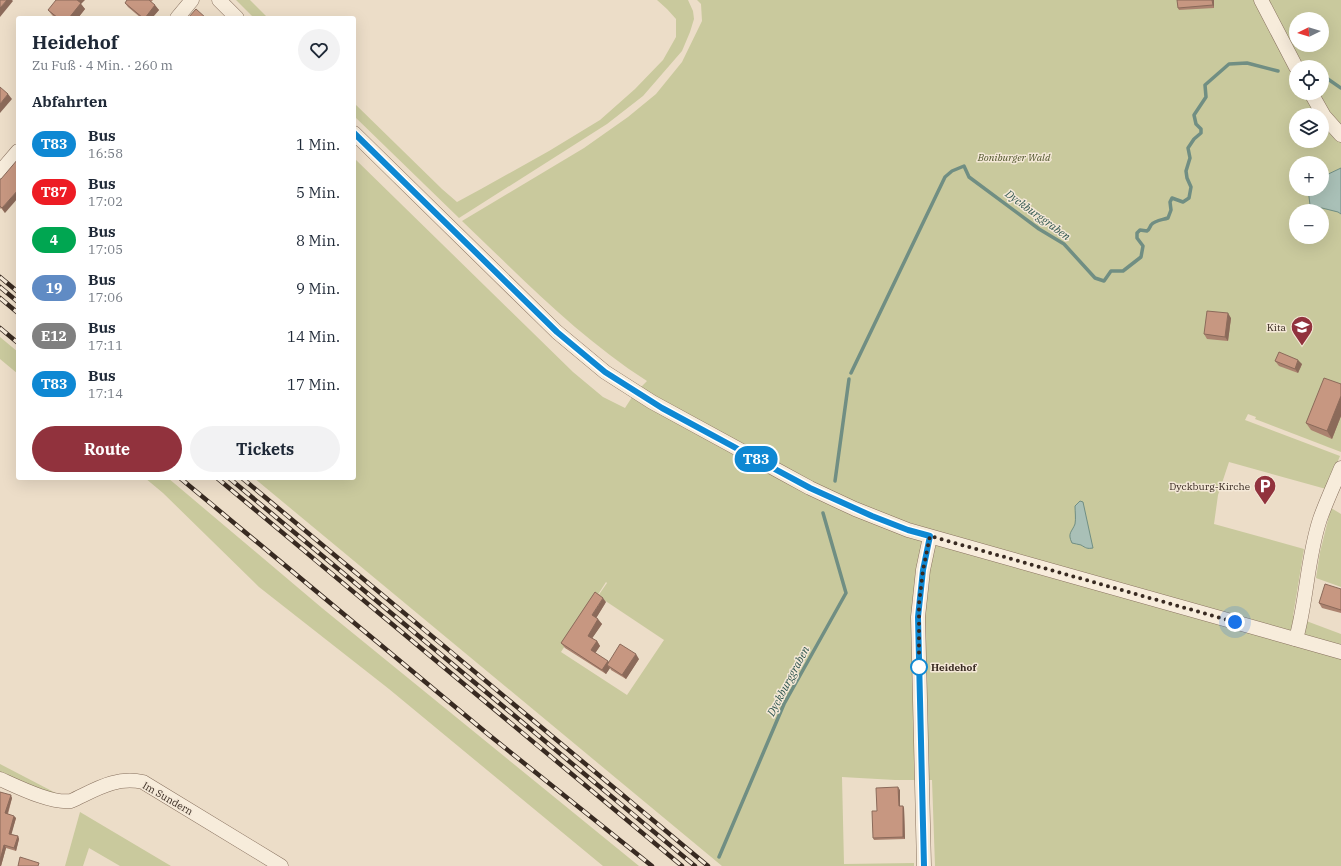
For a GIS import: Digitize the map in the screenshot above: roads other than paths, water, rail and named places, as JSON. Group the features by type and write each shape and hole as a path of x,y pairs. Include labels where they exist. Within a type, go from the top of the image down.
{"street":[{"path":"178,16 192,0"},
{"path":"219,0 235,16"},
{"path":"1261,0 1292,60"},
{"path":"1315,100 1324,116 1341,135"},
{"path":"356,135 557,332 605,372 659,406 810,488 872,516 908,530 1341,652"},
{"path":"0,172 16,153"},
{"path":"1296,639 1313,548 1320,520 1341,468"},
{"path":"924,866 918,617 923,570 930,536"},
{"name":"Im Sundern","path":"0,780 59,802 71,801 116,781 134,780 143,782 281,866"}],"waterway":[{"name":"Dyckburggraben","path":"851,373 945,177 952,171 964,166 969,177 1039,229 1064,244 1095,278 1104,281 1111,271 1123,271 1141,257 1143,246 1137,238 1137,233 1140,230 1147,231 1154,222 1168,218 1171,210 1170,202 1172,198 1183,202 1189,198 1191,187 1186,171 1190,158 1188,148 1194,139 1201,133 1201,129 1196,124 1194,115 1206,97 1205,85 1229,64 1247,63 1278,71"},
{"name":"Dyckburggraben","path":"1329,80 1341,88"},
{"name":"Dyckburggraben","path":"835,481 849,379"},
{"name":"Dyckburggraben","path":"719,857 784,704 846,593 823,513"}],"railway":[{"path":"0,277 16,290"},
{"path":"0,287 16,300"},
{"path":"0,298 16,311"},
{"path":"0,328 16,341"},
{"path":"182,480 489,735 652,866"},
{"path":"219,480 682,866"},
{"path":"231,480 695,866"},
{"path":"244,480 708,866"}],"place":[{"name":"Kita","path":"1302,346"},
{"name":"Dyckburg-Kirche","path":"1265,506"},
{"name":"Heidehof","path":"919,667"}],"park label":[{"name":"Boniburger Wald","path":"1014,157"}]}
